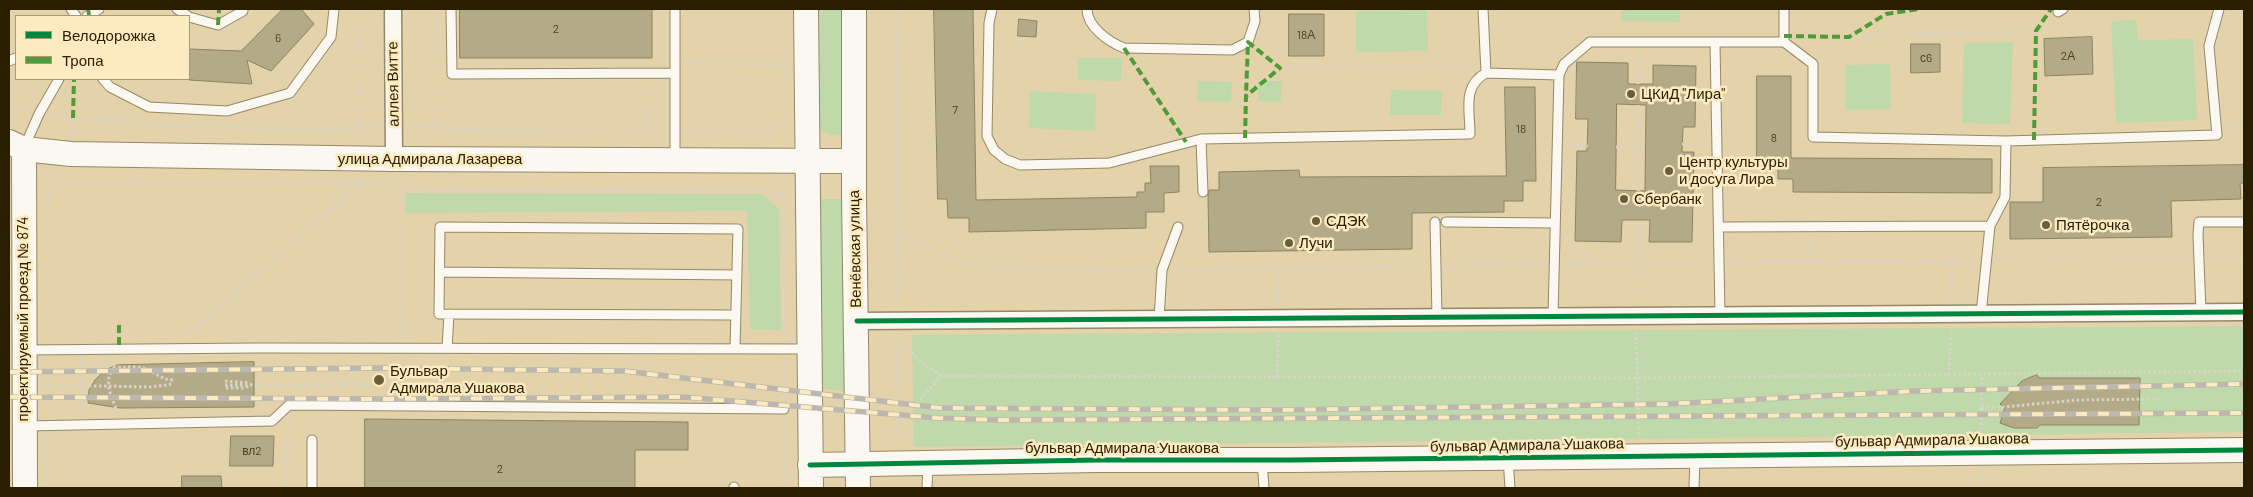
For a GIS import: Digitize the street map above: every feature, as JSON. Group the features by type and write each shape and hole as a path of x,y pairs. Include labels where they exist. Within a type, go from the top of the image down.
{"street":[{"name":"аллея Витте","path":"393,9 394,159"},
{"path":"806,9 811,488"},
{"name":"Венёвская улица","path":"854,9 858,488"},
{"name":"улица Адмирала Лазарева","path":"16,146 71,154 359,159 854,160"},
{"name":"проектируемый проезд № 874","path":"16,146 20,292 34,350 27,422 25,488"},
{"path":"857,321 2244,312"},
{"name":"бульвар Адмирала Ушакова","path":"810,465 1098,460 2244,450"}],"lane":[{"path":"190,17 218,24 243,11 243,9"},
{"path":"104,80 110,87 149,107 227,111 290,93 331,37 334,9"},
{"path":"451,9 452,74 674,73"},
{"path":"674,9 675,160"},
{"path":"992,9 989,23 987,136 994,150 1005,159 1020,165 1109,163 1201,138 1470,134 1470,89 1476,79 1486,71 1559,75"},
{"path":"1087,9 1087,15 1099,31 1112,43 1124,48 1232,50 1248,42 1254,21 1254,9"},
{"path":"1483,9 1486,71"},
{"path":"1784,9 1784,42"},
{"path":"1553,316 1559,75 1564,64 1590,42 1784,42 1813,64 1812,137 2006,141 2217,135 2209,46 2219,9"},
{"path":"1714,43 1720,315"},
{"path":"16,146 39,114 58,80"},
{"path":"1201,138 1203,192"},
{"path":"1981,314 1990,226 2005,197 2006,141"},
{"path":"1435,222 1437,317"},
{"path":"1446,222 1554,226"},
{"path":"2201,312 2199,222 2244,222"},
{"path":"1719,227 1990,226"},
{"path":"735,349 736,315 738,229 440,227 439,314 736,315"},
{"path":"1160,319 1162,270 1178,227"},
{"path":"440,272 737,275"},
{"path":"447,348 448,314"},
{"path":"34,350 402,348 809,349"},
{"path":"27,422 83,424 272,421 289,405 784,409"},
{"path":"312,440 312,488"},
{"path":"1694,488 1695,455"},
{"path":"1508,457 1510,488"},
{"path":"1262,460 1264,488"},
{"path":"928,463 928,488"}],"path":[{"path":"172,349 358,184 358,9"},
{"path":"436,9 437,125"},
{"path":"898,9 898,300"},
{"path":"1849,37 2036,30"},
{"path":"1638,84 1640,42"},
{"path":"674,63 785,64"},
{"path":"1280,68 1486,71"},
{"path":"646,73 646,131"},
{"path":"1638,104 1638,190"},
{"path":"72,118 185,127 338,129 359,126 437,125 453,130 674,132 768,132 786,118"},
{"path":"1682,144 1717,144"},
{"path":"1556,145 1588,146"},
{"path":"1616,147 1645,147"},
{"path":"45,207 52,187 69,182 358,184 403,188 759,190 783,195"},
{"path":"402,348 403,188"},
{"path":"1638,220 1636,316 1639,456"},
{"path":"1554,226 1595,263"},
{"path":"1811,261 1812,226"},
{"path":"904,452 897,426 897,339 925,365 941,376 1638,378 2244,372"},
{"path":"82,349 83,424"},
{"path":"34,350 45,385 46,395"},
{"path":"45,385 108,387 164,386 173,384 142,368 114,368 110,374 108,387 121,423"},
{"path":"897,426 941,376"},
{"path":"165,380 173,380"},
{"path":"255,384 242,388 225,385 242,381 255,384 480,383"},
{"path":"164,386 173,388"},
{"path":"1982,406 2005,407 2076,400 2160,399"},
{"path":"286,488 289,405"},
{"path":"27,422 47,488"}],"green space":[{"path":"819,9 847,9 848,128 841,135 829,134 820,127"},
{"path":"1621,9 1680,9 1680,22 1621,21"},
{"path":"1427,10 1428,51 1356,52 1356,11"},
{"path":"2136,20 2138,40 2193,39 2197,120 2116,123 2111,21"},
{"path":"2013,42 2010,124 1962,123 1964,43"},
{"path":"1078,58 1122,58 1121,81 1078,80"},
{"path":"1890,64 1891,109 1846,110 1845,65"},
{"path":"1198,81 1232,82 1231,102 1197,101"},
{"path":"1258,81 1282,81 1281,102 1258,101"},
{"path":"1391,90 1442,91 1441,115 1390,115"},
{"path":"1030,91 1096,94 1095,131 1029,128"},
{"path":"406,193 761,194 779,209 781,330 750,329 747,211 405,213"},
{"path":"820,199 848,199 850,392 820,388"},
{"path":"2244,326 2244,432 914,447 912,335"}],"building":[{"path":"283,9 301,9 314,24 271,71 247,60 252,84 189,80 190,49 241,51"},
{"path":"460,9 652,9 652,58 460,58"},
{"path":"934,9 973,9 976,200 1137,197 1137,192 1145,192 1145,183 1151,183 1150,166 1179,166 1179,192 1164,193 1164,212 1146,212 1146,228 969,232 969,218 948,218 947,199 938,199"},
{"path":"1289,14 1324,14 1324,56 1289,56"},
{"path":"1019,19 1037,21 1036,37 1018,36"},
{"path":"2092,37 2093,74 2045,76 2044,39"},
{"path":"1911,44 1940,44 1940,72 1911,73"},
{"name":"Центр культуры и досуга Лира","path":"1577,62 1628,63 1628,84 1653,84 1653,65 1696,66 1695,127 1683,127 1682,152 1694,152 1692,242 1649,242 1650,220 1622,220 1621,242 1575,241 1577,151 1587,151 1588,119 1576,119","holes":["1617,104 1646,105 1645,191 1616,190"]},
{"path":"1757,76 1791,76 1791,158 1992,159 1992,193 1793,192 1793,179 1778,179 1778,161 1757,161"},
{"path":"1505,87 1535,87 1536,181 1523,181 1523,201 1504,201 1504,212 1412,213 1412,249 1209,252 1208,196 1209,190 1219,190 1219,172 1299,170 1300,177 1506,176"},
{"path":"2244,165 2244,183 2240,183 2241,199 2171,201 2172,237 2010,239 2010,202 2043,202 2043,168"},
{"path":"254,362 254,407 120,408 88,403 89,390 95,380 105,370 117,365"},
{"path":"2037,375 2039,378 2140,378 2139,425 2040,425 2037,428 2014,428 2000,423 2005,407 2000,404 2022,381"},
{"path":"365,419 688,422 688,450 635,450 635,488 365,488"},
{"path":"231,436 274,436 273,466 230,466"},
{"path":"182,476 221,476 222,488 182,488"}],"railway":[{"path":"9,372 379,368 624,371 940,408 1276,410 1666,404 1916,391 2244,384"},
{"path":"9,397 381,399 683,397 938,418 1000,420 2244,413"}],"marked path":[{"path":"88,9 89,15"},
{"path":"218,25 219,9"},
{"path":"1784,36 1849,37 1886,14 1919,9"},
{"path":"2034,140 2036,31 2051,9"},
{"path":"1245,138 1246,96 1280,68 1248,42 1246,96"},
{"path":"1124,48 1186,142"},
{"path":"73,118 74,80"},
{"path":"119,325 119,349"}],"cycle path":[{"path":"857,321 2244,312"},
{"path":"810,465 1097,460 1291,460 2244,450"}],"place":[{"name":"ЦКиД \"Лира\"","path":"1631,94"},
{"name":"Центр культуры и досуга Лира","path":"1669,171"},
{"name":"Сбербанк","path":"1624,199"},
{"name":"СДЭК","path":"1316,221"},
{"name":"Пятёрочка","path":"2046,225"},
{"name":"Лучи","path":"1289,243"},
{"name":"Бульвар Адмирала Ушакова","path":"379,380"}]}
